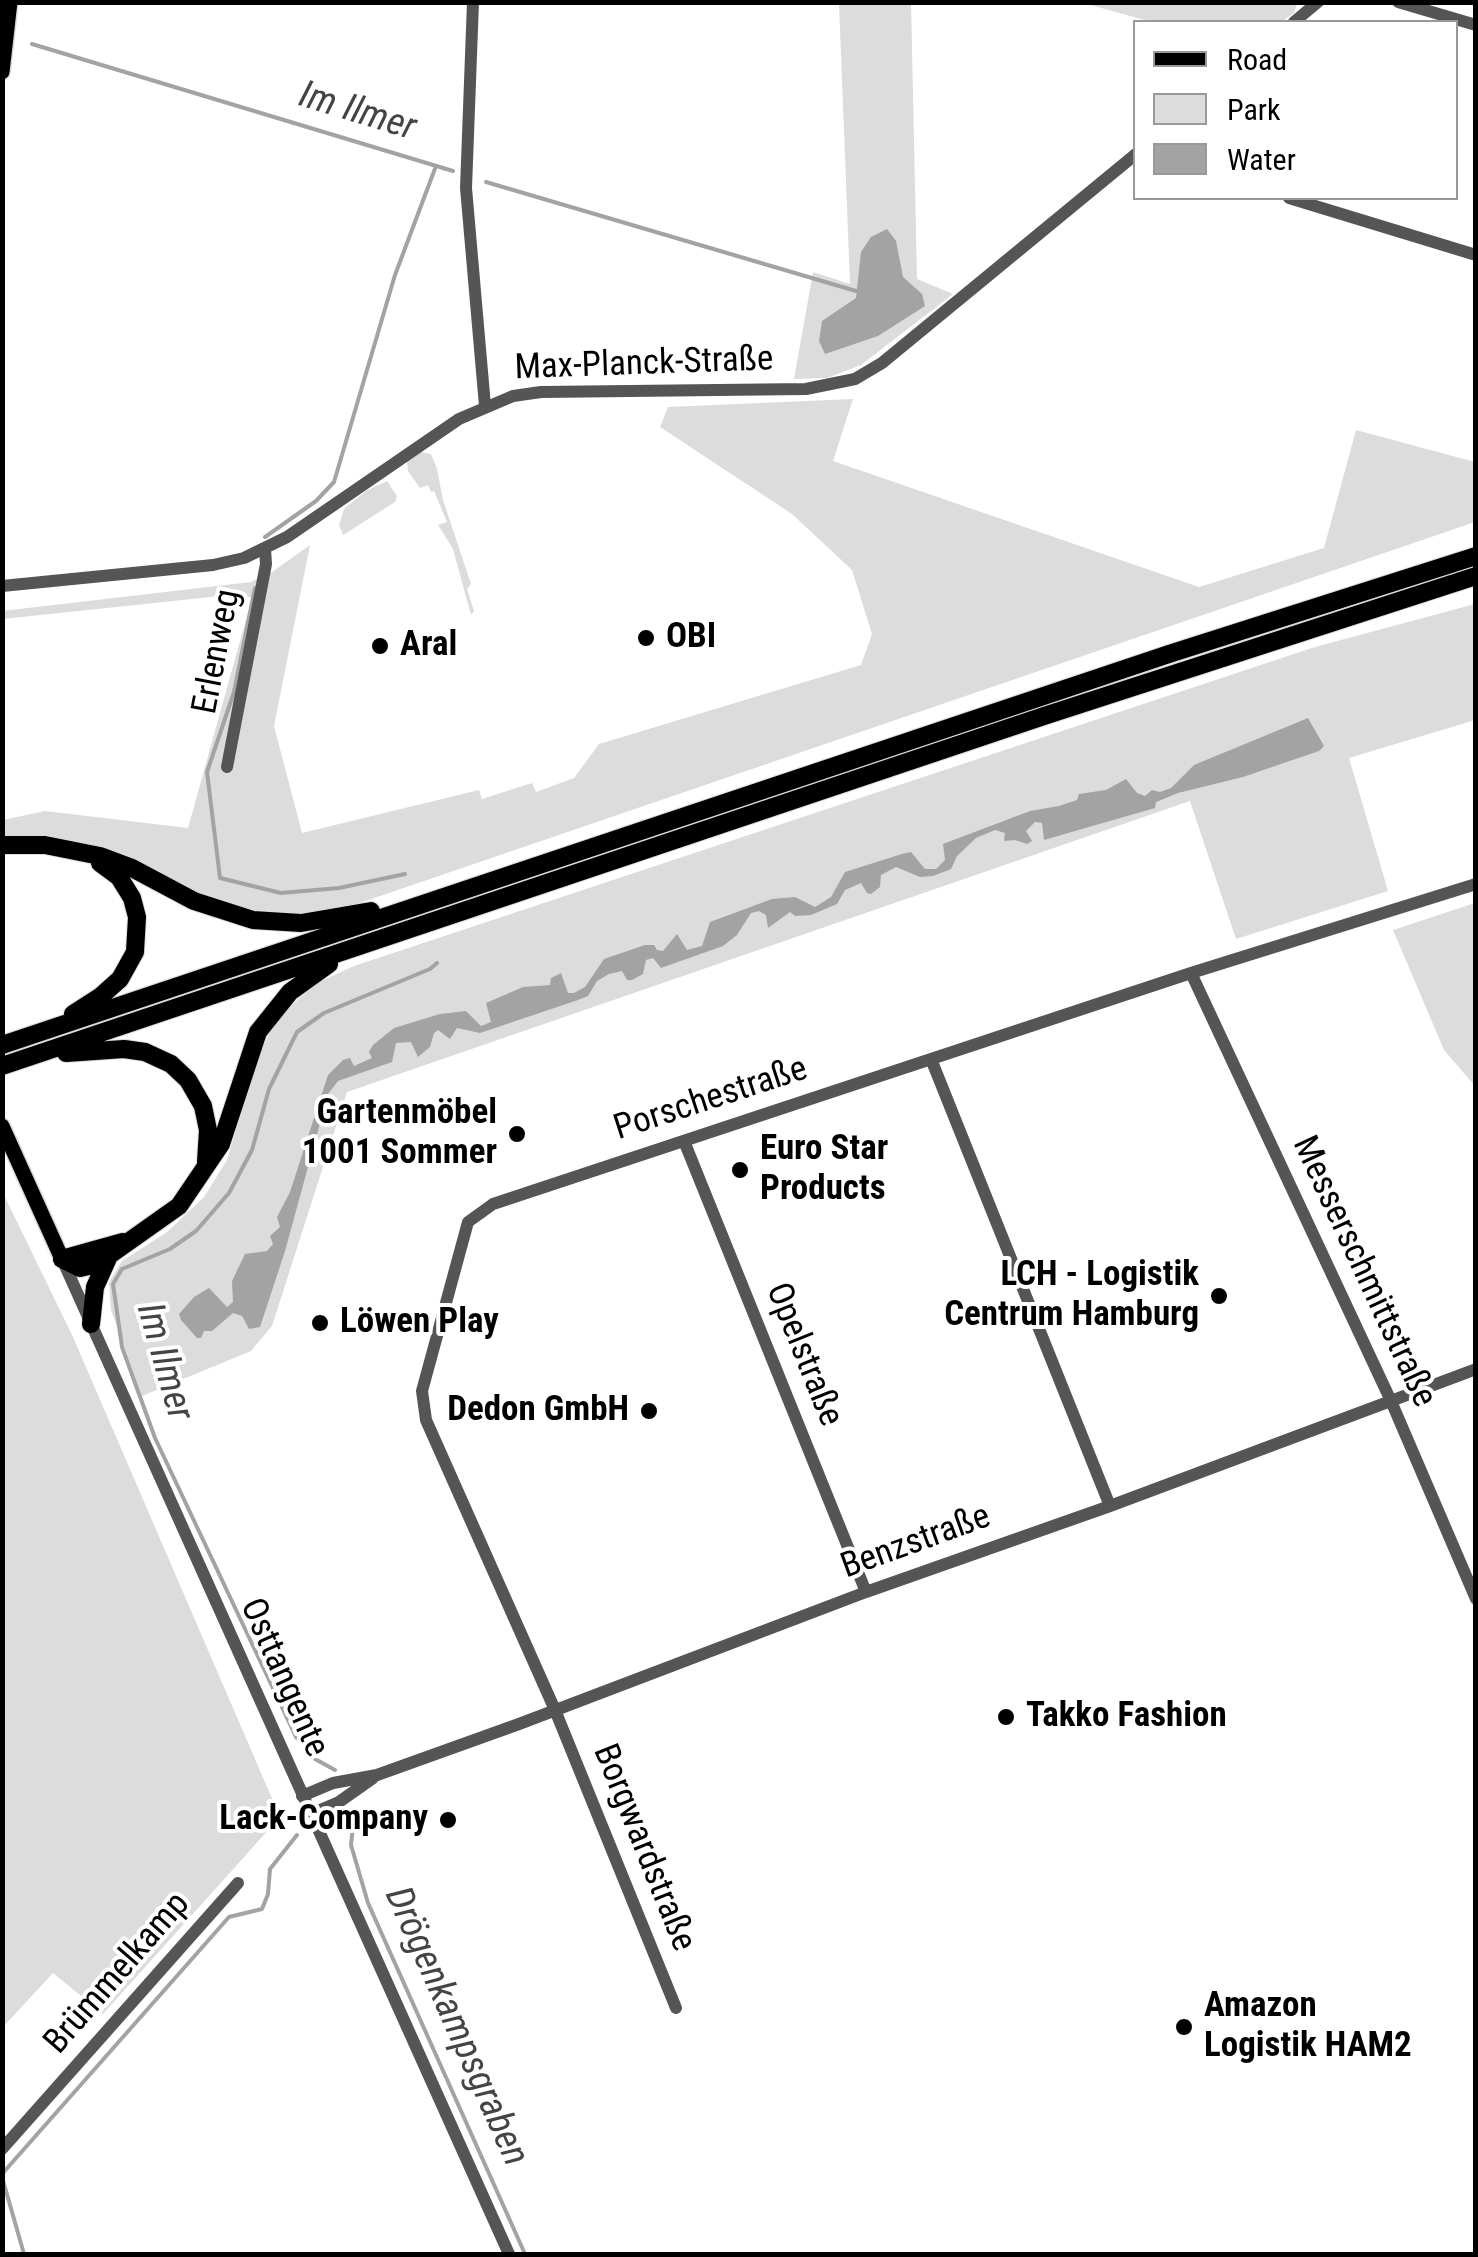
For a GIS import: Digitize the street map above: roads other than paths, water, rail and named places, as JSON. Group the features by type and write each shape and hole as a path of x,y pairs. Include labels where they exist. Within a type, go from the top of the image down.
{"highway":[{"path":"2,1068 43,1047 474,887 1169,654 1476,556"},
{"path":"43,1047 1476,576"},
{"path":"2,845 70,849 132,868 222,912 253,920 301,923 343,917 474,887"},
{"path":"43,1047 102,996 128,969 136,952 138,917 127,887 109,868 70,849"},
{"path":"62,1259 74,1267 85,1268 108,1258 172,1212 203,1172 228,1126 249,1053 270,1012 313,973 364,944"},
{"path":"2,1045 145,1052 170,1064 188,1080 203,1106 208,1144 203,1172"},
{"path":"62,1259 133,1239"},
{"path":"91,1324 96,1287 108,1258"}],"main road":[{"path":"2,72 10,2"},
{"name":"Osttangente","path":"2,1126 62,1259"}],"street":[{"path":"473,2 466,188 485,406"},
{"path":"1296,20 1318,2"},
{"path":"1398,2 1476,25"},
{"name":"Max-Planck-Straße","path":"2,586 213,565 266,550 433,435 485,406 513,396 541,392 806,389 855,379 882,363 1133,156"},
{"path":"1296,200 1476,255"},
{"name":"Erlenweg","path":"227,767 266,550"},
{"name":"Porschestraße","path":"555,1710 426,1420 422,1391 468,1222 494,1204 1476,884"},
{"name":"Messerschmittstraße","path":"1191,974 1390,1401 1476,1598"},
{"path":"931,1059 1110,1506"},
{"name":"Opelstraße","path":"684,1141 866,1592"},
{"name":"Osttangente","path":"62,1259 509,2254"},
{"name":"Benzstraße","path":"302,1796 333,1784 377,1775 1476,1369"},
{"name":"Borgwardstraße","path":"555,1710 676,2008"},
{"name":"Benzstraße","path":"311,1814 339,1802 377,1775"},
{"name":"Brümmelkamp","path":"2,2150 238,1883"}],"water":[{"path":"887,229 896,241 903,277 922,294 925,306 878,336 825,354 819,341 822,321 856,298 861,252 871,237"},
{"path":"1308,718 1324,746 1319,751 1243,777 1178,793 1156,802 1155,808 1044,840 1042,823 1035,822 1026,831 1032,841 1027,844 1004,841 1005,833 995,830 976,838 957,856 951,869 933,876 920,877 896,867 881,875 880,887 871,894 861,883 845,890 837,904 811,915 795,916 790,912 768,928 766,915 759,911 751,913 737,935 723,946 661,968 653,958 646,960 643,974 632,980 627,980 622,971 609,974 597,981 588,996 480,1033 457,1028 450,1039 438,1030 430,1047 418,1057 411,1042 396,1043 392,1062 338,1081 328,1094 260,1327 249,1329 242,1316 233,1313 197,1338 181,1320 179,1314 194,1297 209,1288 227,1307 233,1302 232,1281 245,1254 267,1251 273,1244 270,1236 280,1227 277,1217 290,1192 328,1075 343,1060 350,1058 354,1066 372,1058 369,1052 373,1045 394,1028 440,1014 466,1011 481,1026 491,1022 486,1003 523,987 550,985 551,978 561,973 568,993 574,993 585,987 604,959 645,945 663,951 677,934 687,950 702,946 710,922 772,899 795,897 815,907 831,897 845,872 902,854 911,852 925,869 936,869 945,860 943,844 1030,811 1077,800 1079,794 1106,790 1126,779 1137,793 1145,796 1152,790 1160,792 1171,788 1194,765"}],"waterway":[{"name":"Im Ilmer","path":"32,44 453,171"},
{"name":"Im Ilmer","path":"265,537 316,501 334,482 395,275 436,166"},
{"path":"486,182 856,291"},
{"name":"Im Ilmer","path":"255,588 234,692 207,772 220,878 281,893 339,888 405,874"},
{"name":"Im Ilmer","path":"335,1770 315,1759 296,1737 155,1438 122,1347 113,1284 122,1269 170,1249 196,1231 229,1193 252,1150 269,1089 297,1032 324,1013 437,963"},
{"name":"Drögenkampsgraben","path":"354,1817 351,1845 368,1903 525,2254"},
{"path":"2,2174 229,1917 262,1909 270,1869 297,1835"},
{"path":"2,2177 24,2254"}],"place":[{"name":"OBI","path":"646,638"},
{"name":"Aral","path":"380,646"},
{"name":"Gartenmöbel 1001 Sommer","path":"517,1134"},
{"name":"Euro Star Products","path":"740,1170"},
{"name":"LCH - Logistik Centrum Hamburg","path":"1219,1296"},
{"name":"Löwen Play","path":"320,1323"},
{"name":"Dedon GmbH","path":"649,1411"},
{"name":"Takko Fashion","path":"1006,1717"},
{"name":"Lack-Company","path":"448,1820"},
{"name":"Amazon Logistik HAM2","path":"1184,2027"}]}
